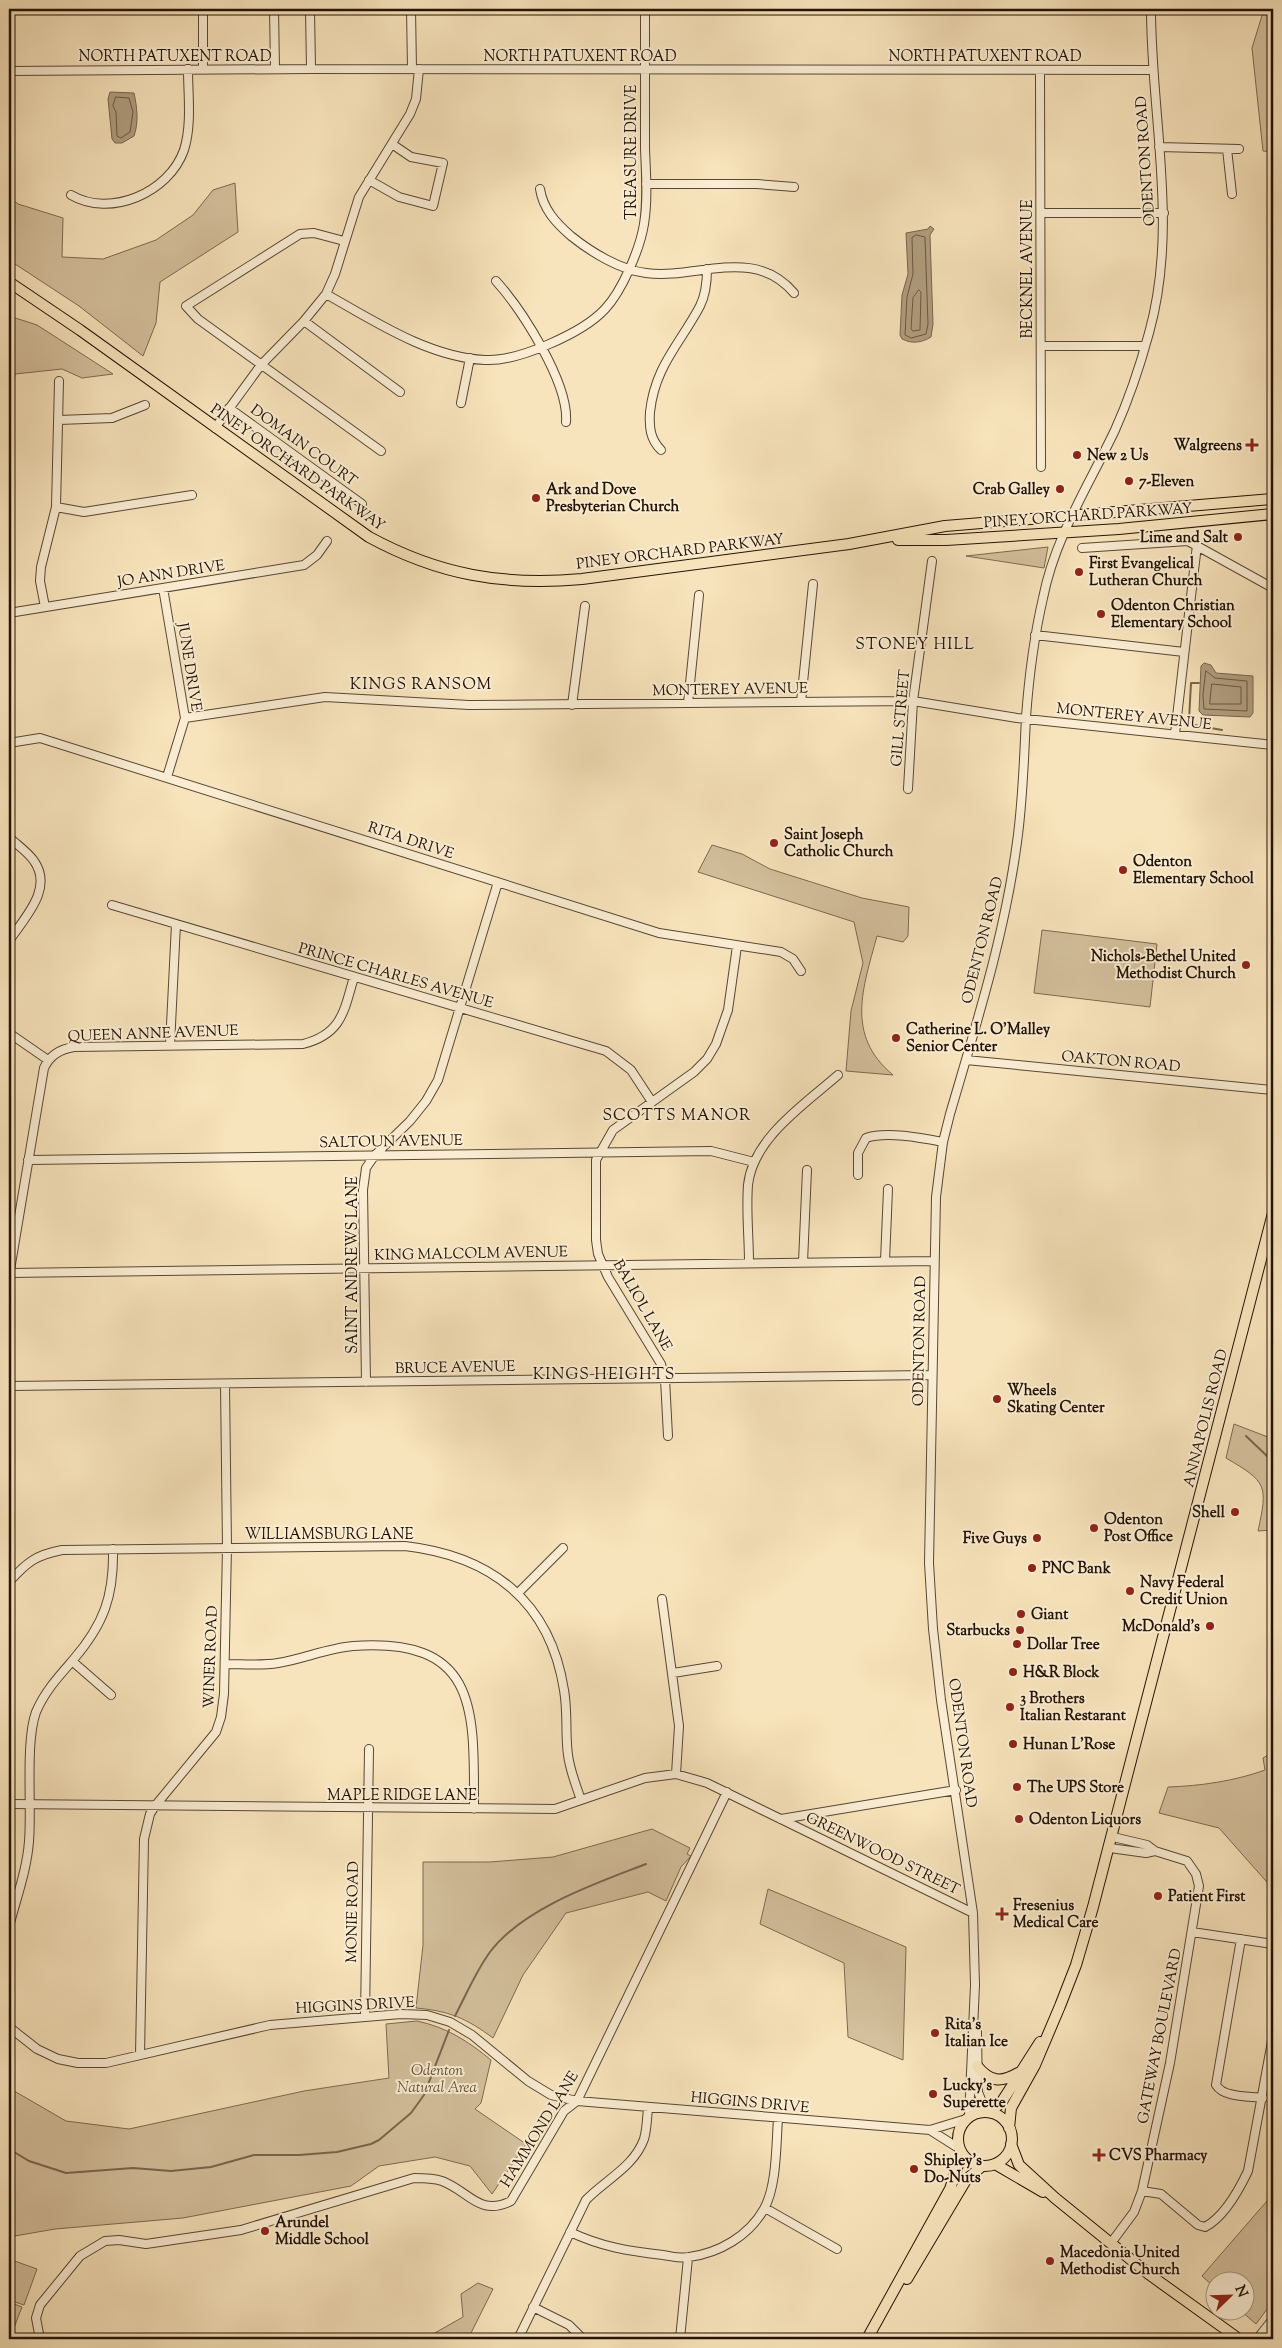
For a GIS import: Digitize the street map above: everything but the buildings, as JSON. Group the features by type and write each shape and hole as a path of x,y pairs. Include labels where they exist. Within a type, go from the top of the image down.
{"main road":[{"name":"PINEY ORCHARD PARKWAY","path":"9,282 80,330 340,518 394,550 443,569 499,580 552,582 582,579 874,540 945,526 1273,499"},
{"name":"PINEY ORCHARD PARKWAY","path":"874,540 946,540 1119,529 1273,514"},
{"name":"ANNAPOLIS ROAD","path":"1009,2128 1011,2108 1035,2065 1076,1965 1110,1848 1273,1213"},
{"name":"ANNAPOLIS ROAD","path":"987,2112 1001,2103 1019,2072 1047,2033"},
{"path":"978,2066 985,2075 994,2080 1007,2079 1019,2072"},
{"path":"869,2335 950,2189 961,2151 958,2136 968,2118 987,2112 1003,2119 1009,2128 1011,2144 1018,2162 1055,2198 1150,2275 1239,2339"},
{"path":"961,2151 974,2164 982,2166 996,2164 1007,2155 1011,2144"},
{"path":"996,2164 1023,2182 1055,2198"},
{"path":"869,2335 928,2247 966,2180 982,2166"}],"street":[{"path":"203,9 203,69"},
{"path":"274,9 275,69"},
{"path":"310,9 311,68"},
{"path":"215,428 261,365 304,321 326,294 335,274 359,197 404,126 416,99 411,9"},
{"name":"TREASURE DRIVE","path":"326,294 404,338 470,358 499,359 540,347 597,317 614,297 628,268 644,225 646,184 645,9"},
{"name":"ODENTON ROAD","path":"987,2112 978,2092 973,1913 933,1629 929,1562 931,1374 936,1197 943,1142 1004,916 1016,848 1024,772 1026,718 1035,635 1043,594 1064,531 1115,429 1145,346 1157,294 1164,213 1152,70 1151,9"},
{"name":"NORTH PATUXENT ROAD","path":"9,71 311,68 1152,70"},
{"path":"71,195 83,202 109,204 128,201 164,180 179,162 184,148 188,129 188,69"},
{"name":"BECKNEL AVENUE","path":"1040,70 1041,467"},
{"path":"369,180 399,197 433,206 443,163 411,157 392,144"},
{"path":"1159,147 1239,149"},
{"path":"1227,149 1232,194"},
{"path":"646,184 757,184 794,187"},
{"path":"540,189 545,207 564,230 592,251 628,268 653,274 744,267 778,277 794,293"},
{"path":"1041,213 1164,213"},
{"path":"344,241 314,233 300,234 186,306 198,320 381,451"},
{"path":"661,450 652,438 650,428 655,384 669,355 700,306 706,289 707,269"},
{"path":"496,281 522,312 540,347 565,403 566,422"},
{"path":"304,321 400,392"},
{"path":"1041,346 1145,346"},
{"path":"461,403 470,358"},
{"path":"45,606 40,581 41,566 56,507 59,381"},
{"path":"59,420 112,418 145,405"},
{"name":"DOMAIN COURT","path":"229,408 362,504"},
{"path":"56,507 84,512 192,495"},
{"path":"1119,529 1120,546"},
{"name":"JO ANN DRIVE","path":"9,613 304,565 317,555 327,541"},
{"path":"1082,548 1188,541 1273,588"},
{"path":"1176,734 1197,545"},
{"name":"GILL STREET","path":"908,789 914,702 932,561"},
{"path":"801,702 813,584"},
{"name":"JUNE DRIVE","path":"163,588 185,718 168,778"},
{"path":"688,703 699,596"},
{"path":"572,704 585,606"},
{"path":"1035,635 1184,652"},
{"name":"MONTEREY AVENUE","path":"185,718 325,697 423,704 914,702 1026,718 1273,745"},
{"name":"RITA DRIVE","path":"9,743 40,738 659,933 781,952 793,959 802,971"},
{"path":"9,837 34,861 40,872 42,882 36,901 9,941"},
{"name":"SAINT ANDREWS LANE","path":"366,1382 363,1190 366,1168 375,1155 410,1121 426,1101 438,1080 498,882"},
{"name":"PRINCE CHARLES AVENUE","path":"112,905 606,1051 630,1070 652,1102"},
{"path":"170,1044 176,924"},
{"name":"BALIOL LANE","path":"668,1436 665,1379 661,1364 603,1266 596,1240 595,1169 600,1152 613,1130 694,1072 707,1059 716,1044 728,1010 737,946"},
{"name":"QUEEN ANNE AVENUE","path":"48,1060 64,1049 74,1047 170,1044 303,1044 328,1035 336,1026 344,1012 354,977"},
{"path":"9,1033 48,1060 44,1068 9,1275"},
{"name":"OAKTON ROAD","path":"966,1060 1273,1090"},
{"path":"749,1263 748,1185 754,1162 768,1138 838,1074"},
{"path":"858,1175 858,1153 866,1138 874,1135 923,1138 943,1142"},
{"name":"SALTOUN AVENUE","path":"28,1160 711,1151 754,1162"},
{"path":"803,1262 807,1170"},
{"path":"885,1261 888,1189"},
{"name":"KING MALCOLM AVENUE","path":"9,1275 363,1268 934,1261"},
{"name":"BRUCE AVENUE","path":"9,1386 665,1379 931,1374"},
{"name":"WINER ROAD","path":"140,2055 144,1838 150,1814 155,1806 216,1732 221,1717 225,1664 228,1547 225,1384"},
{"name":"WILLIAMSBURG LANE","path":"9,1582 25,1564 43,1554 62,1550 405,1546 434,1549 471,1561 496,1576 518,1594 549,1642 560,1670 564,1693 568,1754 581,1800"},
{"path":"518,1594 563,1548"},
{"path":"9,1927 29,1843 31,1743 35,1714 48,1688 99,1626 110,1600 114,1549"},
{"path":"662,1599 679,1726 676,1774"},
{"path":"225,1664 277,1663 352,1646 402,1647 416,1649 431,1655 452,1672 468,1707 474,1736 474,1809"},
{"path":"72,1661 111,1695"},
{"path":"673,1673 717,1666"},
{"name":"MONIE ROAD","path":"364,2017 369,1749"},
{"name":"MAPLE RIDGE LANE","path":"9,1804 555,1809 645,1778 676,1774 707,1782 781,1818"},
{"path":"781,1818 956,1790"},
{"name":"HAMMOND LANE","path":"40,2339 36,2318 40,2305 80,2256 105,2241 119,2240 146,2244 241,2230 414,2178 431,2178 443,2181 478,2203 499,2206 511,2201 564,2111 576,2101 727,1792"},
{"name":"GREENWOOD STREET","path":"781,1818 973,1913"},
{"name":"GATEWAY BOULEVARD","path":"1110,2243 1134,2212 1142,2190 1170,2063 1198,1886 1196,1874 1187,1861 1155,1851 1147,1845 1113,1837"},
{"name":"GATEWAY BOULEVARD","path":"1110,1848 1146,1853 1155,1851"},
{"path":"1192,1932 1273,1944"},
{"path":"1241,1939 1216,2085 1226,2093 1263,2098"},
{"name":"ODENTON ROAD","path":"968,2118 975,1985"},
{"name":"HIGGINS DRIVE","path":"9,2027 38,2049 58,2059 78,2063 106,2063 270,2025 364,2017 427,2015 450,2022 472,2035 528,2081 551,2095 576,2101 930,2130 968,2118"},
{"path":"1142,2190 1161,2194 1198,2226 1205,2227 1213,2222 1237,2190 1248,2171 1273,2036"},
{"path":"518,2339 586,2200 600,2186 620,2173 634,2158 644,2138 648,2108"},
{"path":"570,2232 591,2242 613,2249 688,2258 716,2250 735,2240 752,2226 765,2208 774,2177 778,2119"},
{"name":"HIGGINS DRIVE","path":"930,2130 961,2151"},
{"path":"765,2208 836,2248"},
{"path":"680,2339 688,2258"},
{"path":"533,2307 569,2326 583,2339"},
{"path":"1257,2339 1273,2319"}],"green space":[{"path":"1264,9 1273,9 1273,152 1263,151 1252,48"},
{"path":"235,183 238,232 160,282 156,323 143,356 79,306 9,260 9,196 18,204 63,218 62,257 103,259 156,240 193,215 213,190"},
{"path":"9,316 37,325 113,374 82,378 62,369 15,374 9,442"},
{"path":"1048,547 1044,568 966,556"},
{"path":"712,845 742,854 770,869 862,898 909,907 908,936 903,942 877,936 863,992 863,1027 868,1044 878,1060 893,1075 846,1071 851,1011 863,963 854,922 698,872"},
{"path":"1042,930 1157,944 1150,1007 1034,993"},
{"path":"1234,1424 1273,1439 1273,1530 1258,1531 1263,1504 1261,1486 1250,1473 1226,1458"},
{"path":"1273,1752 1273,1889 1219,1828 1159,1813 1168,1787 1217,1782 1254,1774 1265,1770 1263,1758"},
{"name":"Odenton Natural Area","path":"652,1829 690,1848 687,1854 691,1856 681,1867 666,1901 648,1892 566,1913 523,1975 493,2038 474,2025 457,2017 438,2011 416,2008 423,1945 423,1862 490,1862 553,1857"},
{"path":"768,1889 906,1947 903,2060 848,2037 844,1963 760,1924"},
{"path":"417,2021 438,2027 456,2036 491,2060 481,2103 475,2109 526,2144 492,2194 470,2166 435,2157 379,2166 351,2186 183,2218 55,2229 9,2237 9,2088 66,2121 129,2129 304,2091 389,2078 386,2024"},
{"path":"1273,2194 1273,2301 1256,2324 1251,2320 1254,2320 1254,2270 1207,2270"},
{"path":"9,2259 37,2269 24,2305 9,2300"},
{"path":"478,2283 493,2289 468,2339 406,2339 426,2338 463,2317 461,2294"},
{"path":"9,2302 22,2307 10,2338 9,2337"}],"water":[{"path":"110,92 134,93 137,114 136,131 134,136 122,143 115,143 112,139 108,99"},
{"path":"930,226 934,229 930,235 933,324 931,337 920,342 909,342 902,339 900,335 902,295 908,274 906,233 928,229"},
{"path":"1204,663 1211,665 1216,673 1253,676 1253,713 1250,717 1203,715 1199,711 1201,666"}],"waterway":[{"path":"1199,683 1191,683 1189,720 1194,725 1222,730"},
{"path":"1246,1436 1267,1456 1273,1459"},
{"path":"455,2016 485,1959 504,1936 521,1922 562,1899 646,1864"},
{"path":"9,2149 29,2161 66,2173 133,2168 171,2171 211,2167 254,2155 299,2155 337,2152 371,2144 379,2140 411,2113 424,2095 449,2030"}],"place":[{"name":"Walgreens","path":"1252,445"},
{"name":"New 2 Us","path":"1077,455"},
{"name":"7-Eleven","path":"1129,481"},
{"name":"Crab Galley","path":"1060,489"},
{"name":"Ark and Dove Presbyterian Church","path":"536,498"},
{"name":"Lime and Salt","path":"1238,537"},
{"name":"First Evangelical Lutheran Church","path":"1079,572"},
{"name":"Odenton Christian Elementary School","path":"1101,614"},
{"name":"Saint Joseph Catholic Church","path":"774,843"},
{"name":"Odenton Elementary School","path":"1123,870"},
{"name":"Nichols-Bethel United Methodist Church","path":"1246,965"},
{"name":"Catherine L. O'Malley Senior Center","path":"896,1038"},
{"name":"Wheels Skating Center","path":"997,1399"},
{"name":"Shell","path":"1235,1512"},
{"name":"Odenton Post Office","path":"1094,1528"},
{"name":"Five Guys","path":"1037,1538"},
{"name":"PNC Bank","path":"1032,1568"},
{"name":"Navy Federal Credit Union","path":"1130,1591"},
{"name":"Giant","path":"1021,1614"},
{"name":"McDonald's","path":"1210,1626"},
{"name":"Starbucks","path":"1020,1630"},
{"name":"Dollar Tree","path":"1017,1644"},
{"name":"H&R Block","path":"1013,1672"},
{"name":"3 Brothers Italian Restarant","path":"1010,1707"},
{"name":"Hunan L'Rose","path":"1013,1744"},
{"name":"The UPS Store","path":"1017,1787"},
{"name":"Odenton Liquors","path":"1019,1819"},
{"name":"Patient First","path":"1158,1896"},
{"name":"Fresenius Medical Care","path":"1002,1914"},
{"name":"Rita's Italian Ice","path":"935,2033"},
{"name":"Lucky's Superette","path":"933,2094"},
{"name":"CVS Pharmacy","path":"1099,2155"},
{"name":"Shipley's Do-Nuts","path":"914,2169"},
{"name":"Arundel Middle School","path":"265,2231"},
{"name":"Macedonia United Methodist Church","path":"1050,2261"}],"district":[{"name":"STONEY HILL","path":"915,643"},
{"name":"KINGS RANSOM","path":"421,683"},
{"name":"SCOTTS MANOR","path":"677,1114"},
{"name":"KINGS HEIGHTS","path":"604,1373"}]}
